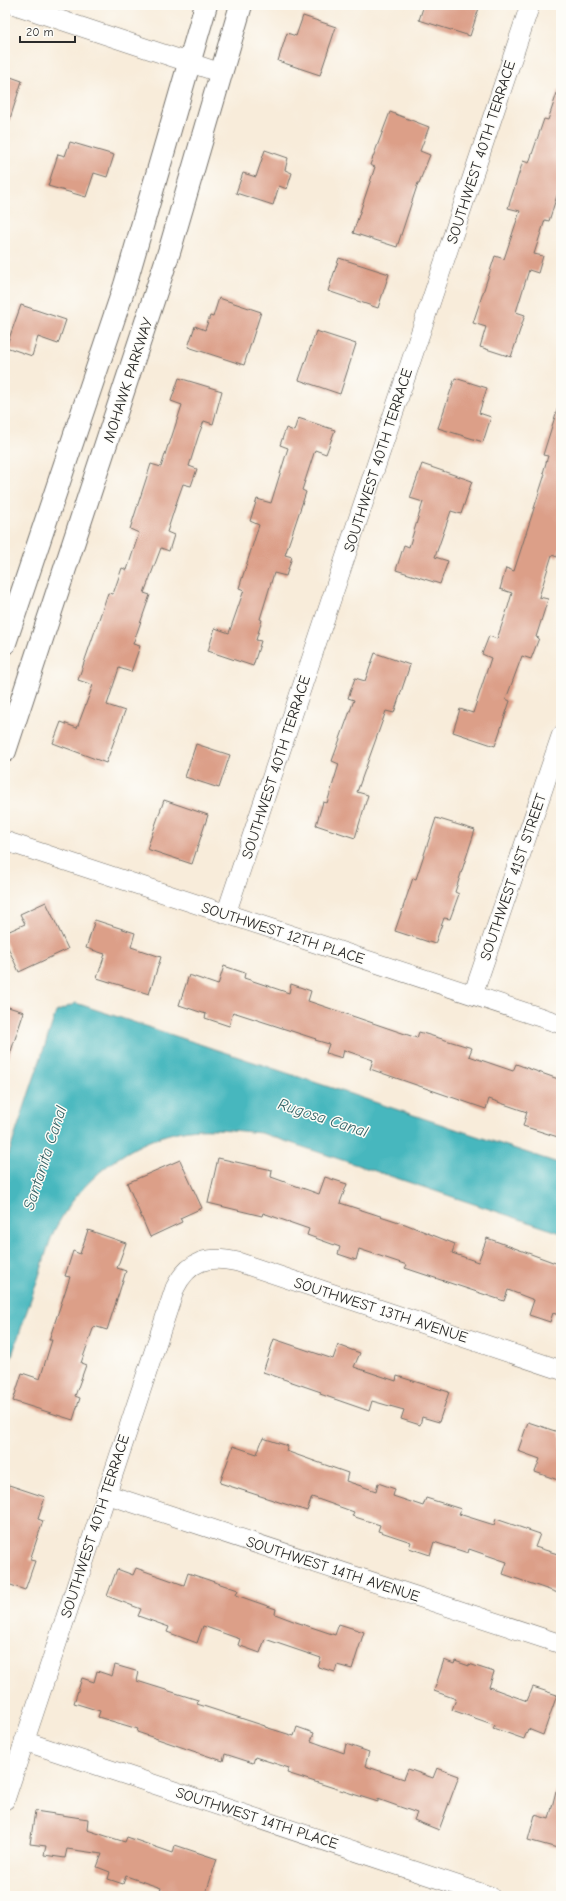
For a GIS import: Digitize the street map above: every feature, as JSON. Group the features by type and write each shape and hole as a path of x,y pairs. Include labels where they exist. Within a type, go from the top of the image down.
{"street":[{"path":"15,5 221,73"},
{"path":"5,643 125,285 206,5"},
{"name":"MOHAWK PARKWAY","path":"5,751 142,337 170,248 241,5"},
{"name":"SOUTHWEST 40TH TERRACE","path":"226,914 530,5"},
{"name":"SOUTHWEST 41ST STREET","path":"473,995 561,736"},
{"name":"SOUTHWEST 12TH PLACE","path":"5,841 561,1024"},
{"name":"SOUTHWEST 13TH AVENUE","path":"200,1261 219,1259 238,1262 561,1370"},
{"name":"SOUTHWEST 40TH TERRACE","path":"5,1800 175,1288 185,1272 200,1261"},
{"name":"SOUTHWEST 14TH AVENUE","path":"106,1494 561,1644"},
{"name":"SOUTHWEST 14TH PLACE","path":"24,1741 490,1896"}],"water":[{"path":"76,1003 561,1164 561,1233 261,1133 206,1129 177,1132 156,1138 136,1147 117,1159 84,1187 70,1204 50,1241 5,1377 5,1165 56,1012"}],"building":[{"path":"424,5 480,5 470,36 419,20"},
{"path":"303,16 336,27 320,75 278,61 287,33 296,36"},
{"path":"5,75 22,81 8,125 5,124"},
{"path":"558,90 561,90 561,183 549,221 545,220 534,254 543,256 538,273 529,270 516,312 525,315 511,357 480,347 486,327 473,323 495,256 504,259 520,211 508,208 523,161 529,163 544,119 548,120"},
{"path":"390,112 429,127 420,151 430,155 418,183 397,247 353,233 375,167 370,165"},
{"path":"70,142 114,155 107,177 94,173 86,197 48,186 58,154 65,156"},
{"path":"265,150 288,158 285,170 292,173 287,189 279,186 273,205 236,193 243,173 256,177"},
{"path":"339,258 389,274 378,308 328,291"},
{"path":"219,298 261,312 244,365 188,347 195,326 205,330 210,316 213,317"},
{"path":"21,305 66,320 58,344 38,337 32,356 6,347"},
{"path":"316,331 356,344 340,394 299,380"},
{"path":"179,378 222,391 213,424 204,421 199,434 189,466 197,469 191,486 183,484 178,498 167,532 174,535 169,551 161,548 144,593 150,595 133,644 140,646 131,672 119,668 107,705 125,711 106,763 53,743 61,722 77,728 93,685 78,680 108,593 113,594 122,568 127,570 139,533 130,529 151,464 161,467 169,445 182,405 171,401"},
{"path":"455,378 487,388 479,413 491,417 483,442 438,428"},
{"path":"558,407 561,408 561,546 557,557 552,555 539,597 548,599 536,637 539,638 531,659 522,656 506,699 510,701 495,746 453,732 460,709 473,713 491,658 482,654 489,636 497,639 508,607 512,593 500,589 506,568 514,571 545,474 543,473 548,456 543,455"},
{"path":"298,418 335,430 326,454 315,450 302,490 306,492 285,555 292,557 286,576 274,573 260,619 262,620 256,640 261,641 253,666 208,651 215,628 229,633 244,590 239,588 259,525 250,521 257,499 271,503 288,448 280,445 286,428 294,431"},
{"path":"422,464 472,481 461,514 451,511 435,557 448,561 440,584 396,570 404,545 409,547 423,502 410,498"},
{"path":"375,653 410,665 394,713 386,711 357,792 368,795 355,838 316,825 323,802 327,803 339,764 332,761 354,700 348,698 355,678 365,681"},
{"path":"196,744 230,755 219,788 185,777"},
{"path":"164,800 208,815 192,864 147,849"},
{"path":"436,818 475,830 455,892 459,894 450,919 444,918 435,944 395,931 413,878 416,879"},
{"path":"46,902 68,949 19,972 5,941 5,933 25,924 20,914"},
{"path":"95,920 135,933 131,947 161,957 149,994 97,978 105,954 86,948"},
{"path":"224,966 245,973 244,978 289,993 291,984 311,991 308,1001 417,1038 419,1032 472,1048 469,1056 513,1071 516,1064 561,1080 561,1138 523,1126 527,1112 489,1099 486,1109 370,1069 373,1060 344,1050 342,1058 326,1053 329,1044 315,1040 316,1039 233,1012 229,1026 205,1018 206,1014 179,1005 189,975 218,985"},
{"path":"5,1006 24,1012 8,1060 5,1060"},
{"path":"218,1158 272,1170 271,1177 319,1194 325,1177 347,1184 340,1203 405,1224 455,1244 452,1253 478,1262 487,1238 561,1265 561,1316 553,1313 550,1322 529,1315 534,1300 508,1290 504,1301 405,1268 407,1265 359,1249 356,1260 338,1254 340,1247 307,1235 309,1229 263,1213 262,1216 208,1203"},
{"path":"180,1160 202,1208 180,1218 182,1222 150,1237 127,1183"},
{"path":"88,1230 126,1243 117,1268 126,1271 107,1330 94,1326 81,1363 86,1365 75,1396 80,1398 73,1420 13,1401 22,1373 40,1379 52,1340 49,1340 70,1277 65,1276 73,1251 80,1254"},
{"path":"274,1339 333,1359 338,1345 360,1353 354,1367 396,1381 397,1376 449,1392 439,1422 422,1417 420,1425 401,1419 404,1410 372,1401 369,1411 320,1394 321,1392 263,1372"},
{"path":"528,1422 561,1433 561,1472 558,1480 535,1472 540,1459 518,1451"},
{"path":"263,1438 288,1446 286,1451 348,1473 346,1481 376,1491 378,1483 395,1489 393,1496 423,1506 426,1498 461,1509 459,1514 494,1525 496,1519 540,1534 535,1547 561,1555 561,1594 503,1574 507,1562 469,1549 468,1553 434,1542 430,1555 409,1548 411,1542 378,1531 380,1525 352,1516 354,1512 312,1497 307,1511 220,1483 233,1446 257,1454"},
{"path":"9,1485 45,1497 38,1519 43,1521 30,1560 35,1561 25,1590 5,1583 5,1496"},
{"path":"136,1568 184,1585 188,1573 238,1590 236,1595 276,1609 275,1614 335,1635 339,1624 364,1632 352,1669 337,1665 335,1672 318,1667 321,1658 265,1639 260,1653 238,1645 240,1639 203,1626 197,1643 167,1632 169,1627 138,1616 141,1609 107,1596 117,1569 133,1575"},
{"path":"444,1660 454,1664 455,1661 469,1666 469,1664 494,1672 489,1687 527,1701 533,1687 557,1695 543,1735 528,1729 524,1739 493,1728 495,1725 452,1710 456,1699 434,1691"},
{"path":"115,1665 139,1672 137,1681 198,1700 197,1704 294,1736 297,1727 314,1733 311,1741 344,1753 346,1744 369,1752 365,1766 404,1779 408,1769 433,1778 437,1768 459,1776 439,1830 414,1820 417,1813 378,1799 378,1802 287,1773 289,1768 255,1757 253,1763 225,1754 223,1761 137,1732 138,1729 98,1717 100,1711 74,1703 82,1678 94,1682 97,1671 112,1676"},
{"path":"556,1791 561,1792 561,1849 528,1840 535,1815 549,1819"},
{"path":"35,1811 88,1819 87,1830 125,1842 127,1837 173,1853 175,1845 217,1859 205,1896 159,1896 161,1888 126,1876 123,1884 108,1879 110,1872 97,1867 102,1854 67,1849 65,1858 44,1855 46,1846 30,1844"}],"water label":[{"name":"Rugosa Canal","path":"323,1118"},
{"name":"Santanita Canal","path":"45,1158"}]}
